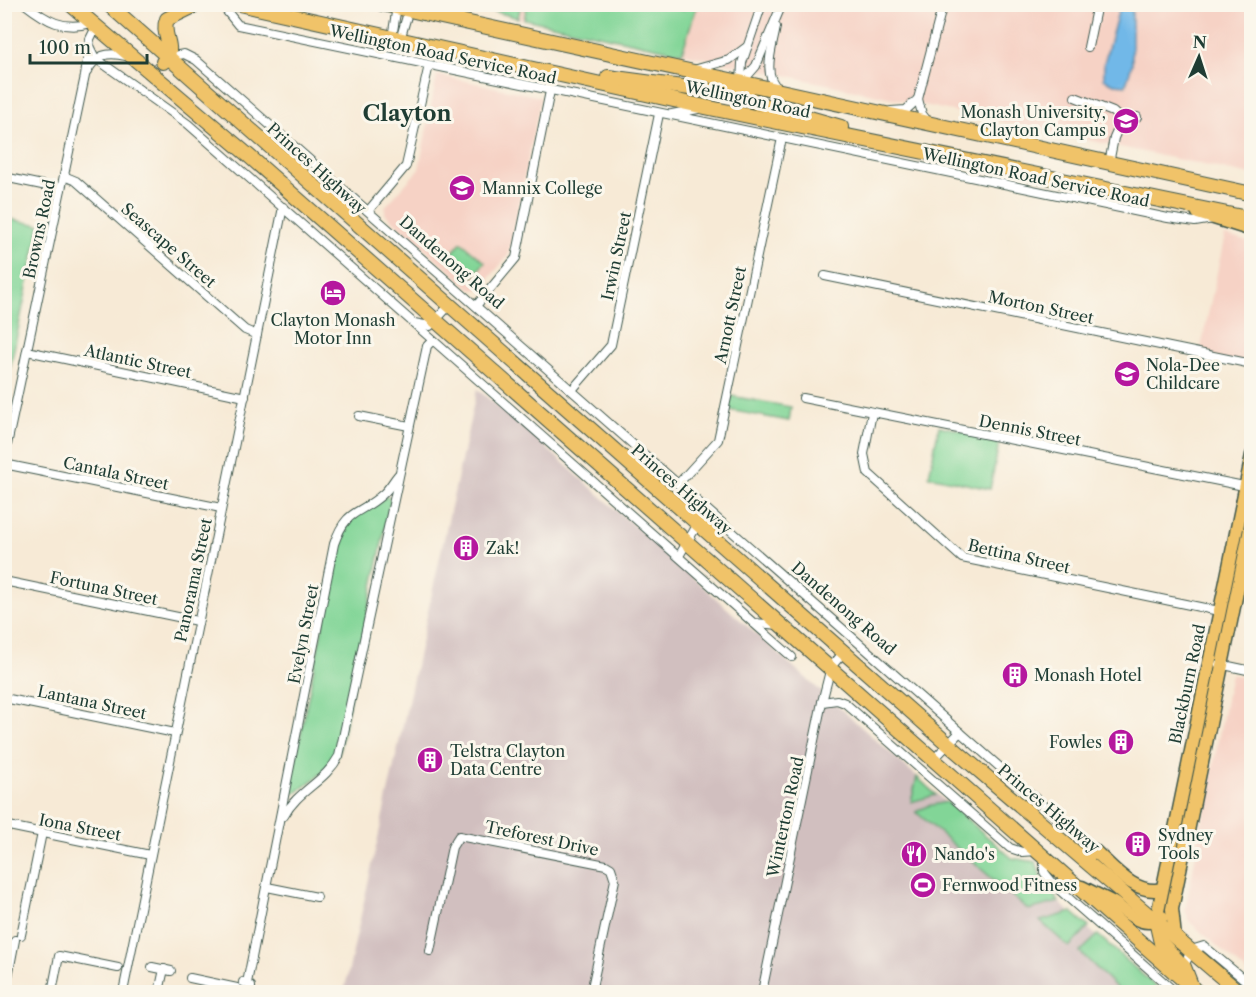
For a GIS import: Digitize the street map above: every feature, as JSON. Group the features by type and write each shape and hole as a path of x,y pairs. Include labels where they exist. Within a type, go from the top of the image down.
{"highway":[{"name":"Princes Highway","path":"108,4 948,744 1089,855 1156,921 1239,993"},
{"path":"153,73 168,57 171,45 165,22 173,14 198,4"},
{"name":"Wellington Road","path":"238,4 705,107 1166,201 1227,218 1251,219"},
{"name":"Wellington Road","path":"382,4 433,10 741,83 1208,185 1246,190"},
{"path":"68,6 134,57 249,156 688,541 1194,990"},
{"path":"559,73 712,91 724,90 741,83 748,97 766,106 933,153"},
{"path":"1227,218 1246,190"},
{"path":"1156,921 1161,943 1184,967 1194,990"}],"main road":[{"path":"1227,218 1251,230"},
{"name":"Blackburn Road","path":"1156,921 1219,611 1249,487 1251,455"},
{"name":"Blackburn Road","path":"1175,937 1172,909 1251,519"},
{"path":"1089,855 1137,887 1151,890 1162,889"},
{"path":"1075,883 1113,903 1134,919 1156,921 1172,909"}],"street":[{"path":"25,4 58,25 93,25"},
{"name":"Wellington Road Service Road","path":"222,4 238,25 1176,219 1200,222 1227,218"},
{"path":"741,83 756,66 782,4"},
{"path":"931,124 922,114 918,99 943,4"},
{"path":"1088,47 1097,4"},
{"path":"741,83 742,63 762,5"},
{"path":"396,39 403,7"},
{"path":"396,39 403,7"},
{"path":"778,14 769,73 773,85 782,92"},
{"name":"Browns Road","path":"4,459 85,76 93,25"},
{"path":"89,46 96,59 174,113 254,181 432,341 792,657"},
{"path":"687,71 715,66 729,60 748,46"},
{"path":"96,59 110,54 134,57"},
{"name":"Dandenong Road","path":"168,57 182,54 194,58 960,732 1089,855"},
{"name":"Browns Road","path":"85,76 96,59"},
{"path":"369,210 406,166 429,65"},
{"path":"476,306 516,258 550,91"},
{"path":"1075,97 1113,112 1122,120"},
{"path":"879,112 906,110 918,99"},
{"name":"Wellington Road Service Road","path":"663,114 705,107"},
{"name":"Irwin Street","path":"572,390 611,345 663,114"},
{"path":"1122,120 1137,117"},
{"path":"1109,163 1114,138 1122,120"},
{"path":"839,135 853,153"},
{"name":"Arnott Street","path":"678,484 718,440 782,138"},
{"path":"249,156 254,181"},
{"name":"Seascape Street","path":"64,176 76,181 245,330 257,335"},
{"path":"4,177 61,189"},
{"name":"Panorama Street","path":"123,993 283,207"},
{"name":"Morton Street","path":"825,276 1251,364"},
{"path":"410,321 428,326 437,321 449,306"},
{"name":"Evelyn Street","path":"280,826 292,801 317,784 332,769 339,756 398,475 427,346 432,341"},
{"name":"Atlantic Street","path":"27,351 244,397"},
{"path":"472,375 499,376"},
{"name":"Dennis Street","path":"803,398 1249,487"},
{"name":"Bettina Street","path":"872,413 864,454 868,473 962,558 1219,611"},
{"path":"359,416 409,426"},
{"name":"Cantala Street","path":"4,464 221,508"},
{"name":"Evelyn Street","path":"247,982 280,826 334,544 340,526 350,514 382,495 398,475"},
{"path":"679,556 706,510"},
{"name":"Fortuna Street","path":"4,581 197,621"},
{"path":"754,623 782,626"},
{"name":"Winterton Road","path":"762,993 822,702 831,668 844,652"},
{"path":"1209,662 1251,670"},
{"name":"Lantana Street","path":"4,698 175,733"},
{"path":"822,702 837,700 845,703 1013,850 1041,853 1044,872 1056,887 1175,993"},
{"path":"934,759 960,732"},
{"path":"915,743 918,765"},
{"path":"979,799 985,826"},
{"name":"Iona Street","path":"4,825 150,855"},
{"path":"6,993 42,833"},
{"name":"Treforest Drive","path":"430,951 452,847 459,836 606,865 611,868 615,880 591,993"},
{"path":"267,887 317,897"},
{"path":"1184,967 1191,950 1199,946 1208,948 1251,986"},
{"path":"52,993 59,956 118,968"},
{"path":"152,967 168,970 159,993"},
{"path":"190,978 237,990 241,983 247,982 252,992"}],"shaded area":[{"name":"Monash University, Clayton Campus","path":"461,5 1251,5 1251,175 527,20"},
{"name":"Mannix College","path":"437,75 541,97 508,256 480,289 472,290 385,214 385,207 419,169"},
{"path":"1225,235 1251,243 1251,368 1199,357"},
{"path":"477,389 525,429 1160,992 344,992"},
{"path":"1231,674 1251,679 1251,976 1190,922 1185,910"}],"green space":[{"path":"468,4 521,4 521,5 518,18"},
{"path":"657,4 684,10 686,5 697,5 682,53 524,19 527,5"},
{"path":"4,218 40,225 5,392"},
{"path":"461,242 485,262 473,277 449,257"},
{"path":"731,396 791,407 789,421 728,410"},
{"path":"939,426 1000,438 990,489 929,476"},
{"path":"386,496 391,499 339,752 330,765 314,779 296,793 289,791 342,531 349,520"},
{"path":"917,777 936,795 911,802"},
{"path":"947,802 1012,858 1036,862 1042,880 1059,902 1028,910 916,812 927,806"},
{"path":"1072,912 1089,927 1069,947 1040,921"},
{"path":"1098,935 1161,991 1121,992 1080,952"}],"water":[{"path":"1120,5 1132,5 1132,64 1126,85 1114,84 1104,79 1104,63"}],"place":[{"name":"Monash University, Clayton Campus","path":"1126,121"},
{"name":"Mannix College","path":"462,188"},
{"name":"Clayton Monash Motor Inn","path":"333,293"},
{"name":"Nola-Dee Childcare","path":"1127,374"},
{"name":"Zak!","path":"466,548"},
{"name":"Monash Hotel","path":"1015,675"},
{"name":"Fowles","path":"1121,742"},
{"name":"Telstra Clayton Data Centre","path":"430,760"},
{"name":"Sydney Tools","path":"1138,844"},
{"name":"Nando's","path":"914,854"},
{"name":"Fernwood Fitness","path":"923,885"}],"district":[{"name":"Clayton","path":"407,113"}]}
